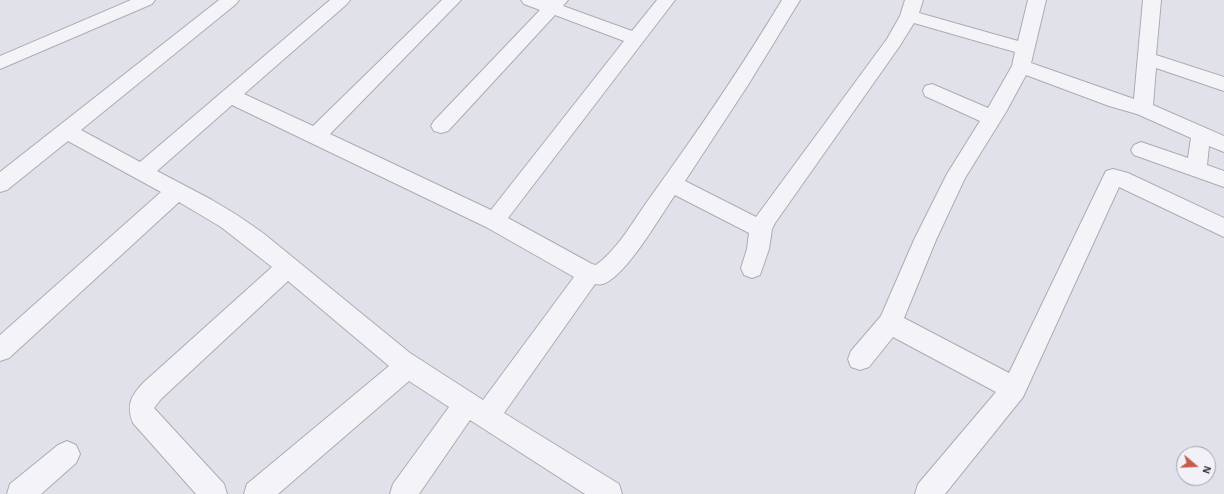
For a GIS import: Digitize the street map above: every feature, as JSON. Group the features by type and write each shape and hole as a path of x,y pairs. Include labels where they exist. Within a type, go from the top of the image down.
{"street":[{"path":"0,63 146,0"},
{"path":"0,184 230,0"},
{"path":"142,172 341,0"},
{"path":"315,137 452,0"},
{"path":"530,0 556,4 636,39"},
{"path":"494,221 666,0"},
{"path":"231,96 494,221 589,274 600,275 612,265 633,239 672,184 721,112 792,0"},
{"path":"860,359 890,323 925,240 954,180 992,118 1023,57 1037,0"},
{"path":"1143,109 1152,0"},
{"path":"440,126 499,66 556,4"},
{"path":"752,268 758,249 760,229 767,217 893,43 911,8 1023,57 1116,101 1143,109 1224,144"},
{"path":"1147,59 1224,84"},
{"path":"932,90 992,118"},
{"path":"66,131 229,220 408,366 476,410 582,487 609,494"},
{"path":"1196,170 1201,134"},
{"path":"1141,150 1224,179"},
{"path":"928,494 1014,389 1113,177 1121,179 1224,228"},
{"path":"672,184 760,229"},
{"path":"0,350 177,191"},
{"path":"214,494 142,414 142,405 152,391 287,266"},
{"path":"403,494 476,410 589,274"},
{"path":"890,323 1014,389"},
{"path":"257,494 408,366"},
{"path":"20,494 67,454"}]}
